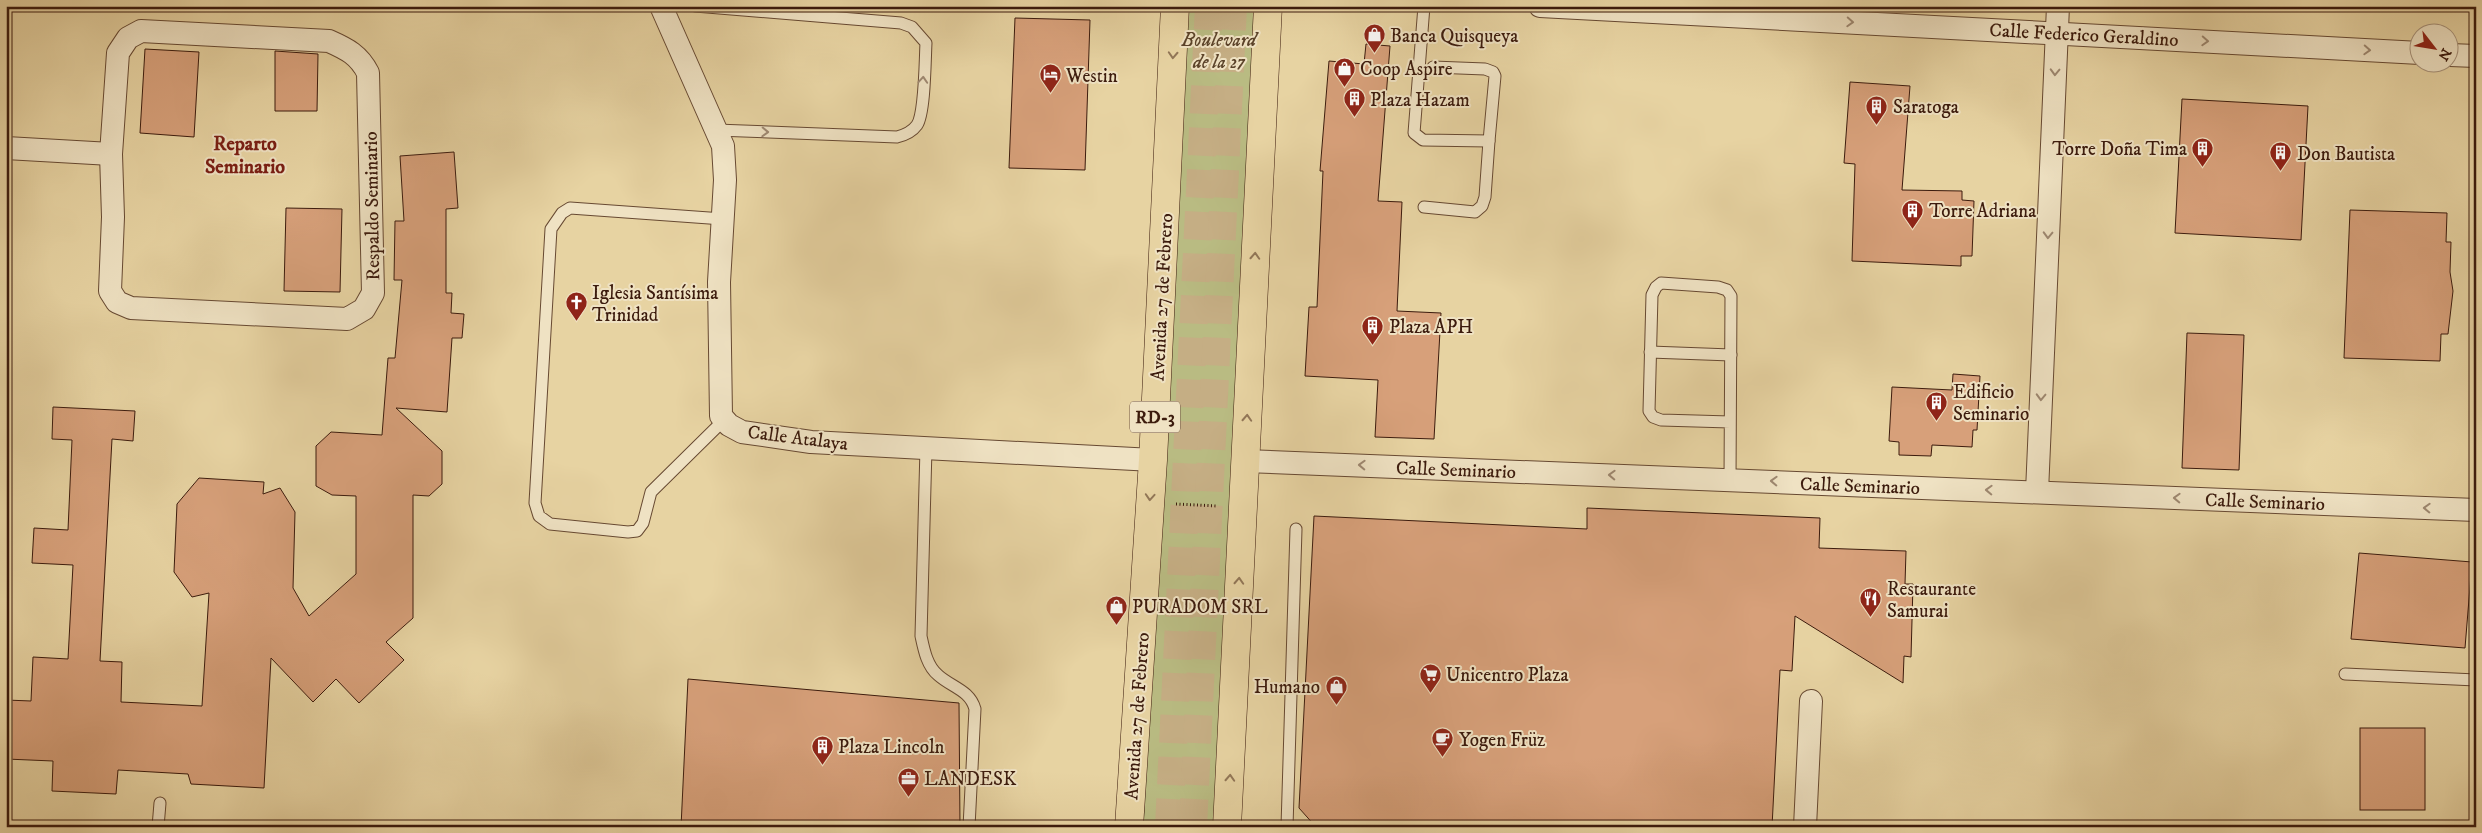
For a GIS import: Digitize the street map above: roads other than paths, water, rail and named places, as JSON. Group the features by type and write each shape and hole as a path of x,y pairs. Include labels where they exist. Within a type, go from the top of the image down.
{"main road":[{"name":"Avenida 27 de Febrero","path":"1129,827 1153,460 1175,6"},
{"path":"1227,827 1268,6"}],"street":[{"name":"Calle Atalaya","path":"661,6 716,130 723,154 725,180 719,282 721,416 724,420 742,432 810,442 1153,460"},
{"name":"Calle Federico Geraldino","path":"1540,6 1690,10 2410,52"},
{"path":"2037,492 2058,6"},
{"name":"Respaldo Seminario","path":"141,31 329,41 349,50 362,62 368,73 373,293 364,309 347,319 131,308 116,302 110,291 113,217 111,154 118,53 128,38 141,31"},
{"path":"2460,55 2476,56"},
{"path":"6,148 111,154"},
{"name":"Calle Seminario","path":"1245,461 2476,510"},
{"path":"1805,827 1811,701"}],"lane":[{"path":"695,6 901,23 912,27 926,43 921,117 912,131 905,135 897,137 716,130"},
{"path":"1424,6 1414,133 1423,140 1489,141"},
{"path":"1424,207 1475,212 1482,206 1485,198 1495,76 1493,72 1485,69 1433,67"},
{"path":"723,218 570,208 555,220 551,229 535,493 535,503 539,516 550,524 628,532 637,531 643,523 651,492 724,420"},
{"path":"1730,422 1660,420 1652,417 1649,411 1652,295 1656,287 1661,283 1726,290 1731,296 1730,480"},
{"path":"1650,352 1731,355"},
{"path":"926,448 921,636 929,664 937,675 969,695 975,709 968,827"},
{"path":"1287,827 1296,529"},
{"path":"2345,674 2476,680"},
{"path":"158,827 160,803"}],"tunnel":[{"path":"1169,827 1209,6"},
{"path":"1193,827 1233,6"}],"place":[{"name":"Banca Quisqueya","path":"1374,54"},
{"name":"Coop Aspire","path":"1344,87"},
{"name":"Westin","path":"1050,94"},
{"name":"Plaza Hazam","path":"1354,118"},
{"name":"Saratoga","path":"1877,125"},
{"name":"Torre Doña Tima","path":"2203,167"},
{"name":"Don Bautista","path":"2281,172"},
{"name":"Torre Adriana","path":"1913,229"},
{"name":"Iglesia Santísima Trinidad","path":"576,322"},
{"name":"Plaza APH","path":"1373,345"},
{"name":"Edificio Seminario","path":"1937,421"},
{"name":"Restaurante Samurai","path":"1871,618"},
{"name":"PURADOM SRL","path":"1116,625"},
{"name":"Unicentro Plaza","path":"1430,693"},
{"name":"Humano","path":"1336,705"},
{"name":"Yogen Früz","path":"1443,758"},
{"name":"Plaza Lincoln","path":"822,765"},
{"name":"LANDESK","path":"908,797"}],"district":[{"name":"Reparto Seminario","path":"245,154"}],"park label":[{"name":"Boulevard de la 27","path":"1219,50"}]}
